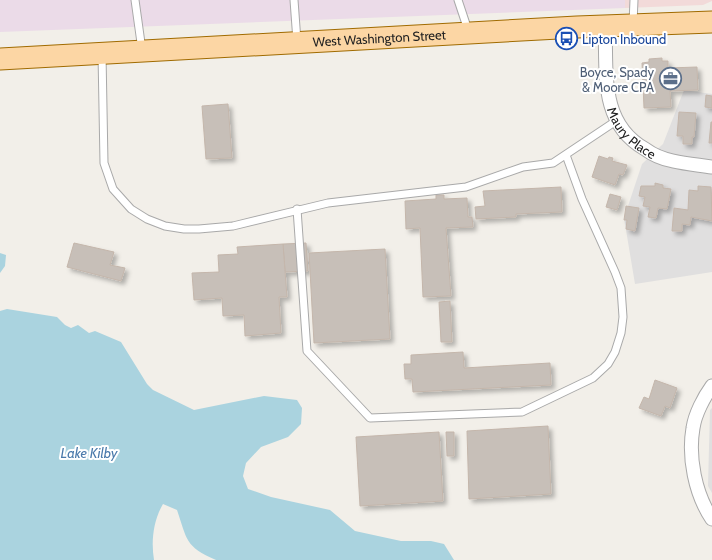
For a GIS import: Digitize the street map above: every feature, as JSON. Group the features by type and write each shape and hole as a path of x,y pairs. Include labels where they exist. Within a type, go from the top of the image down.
{"main road":[{"name":"West Washington Street","path":"0,59 469,32 712,22"}],"street":[{"name":"Maury Place","path":"605,26 608,94 616,121 625,134 639,146 654,155 672,161 712,167"},
{"path":"712,386 701,405 693,427 692,453 699,491 712,519"}],"lane":[{"path":"135,0 142,50"},
{"path":"294,0 297,41"},
{"path":"458,0 469,32"},
{"path":"633,25 634,0"},
{"path":"102,52 104,163 113,189 131,209 147,219 165,226 199,229 233,226 297,209 328,203 466,187 523,167 553,163 616,121"},
{"path":"297,209 307,351 370,418 522,412 593,378 608,364 616,352 621,333 623,317 621,288 582,199 566,155"}],"shaded area":[{"path":"0,0 625,0 625,8 0,32"},
{"path":"625,0 712,1 703,5 625,8"},
{"path":"684,90 712,94 712,272 635,284 624,218 642,164 663,144"},
{"path":"712,408 712,493 708,486 710,410"}],"water":[{"path":"0,253 6,255 5,266 0,273"},
{"name":"Lake Kilby","path":"7,309 57,317 65,325 71,328 78,325 89,333 95,331 121,342 147,384 153,390 194,410 264,396 297,400 302,408 301,424 288,437 261,447 246,463 243,476 248,489 271,497 330,510 355,531 401,541 431,541 444,544 454,560 216,560 198,551 193,546 186,535 177,510 163,504 155,524 153,546 154,560 0,560 0,311"}],"building":[{"name":"Boyce, Spady & Moore CPA","path":"662,58 662,61 668,61 668,68 697,67 698,90 670,91 671,107 644,108 642,63 649,62 649,59"},
{"path":"706,95 712,96 712,108 705,107"},
{"path":"228,104 232,158 206,159 202,106"},
{"path":"679,112 696,113 692,144 683,144 683,136 677,136"},
{"path":"711,122 712,143 709,143"},
{"path":"599,156 608,159 609,157 613,158 612,161 627,165 623,175 619,174 615,185 592,177"},
{"path":"655,183 663,185 663,188 671,189 667,209 658,208 656,218 648,217 650,207 643,206 645,197 639,196 641,186 655,186"},
{"path":"698,186 711,187 712,221 691,217 690,225 682,224 682,231 672,231 674,208 688,210 689,190 698,191"},
{"path":"561,187 562,212 516,214 516,217 476,219 475,207 485,206 483,191"},
{"path":"610,194 621,197 617,210 606,207"},
{"path":"436,195 444,195 444,199 467,198 468,217 472,217 473,227 446,228 451,296 423,297 420,228 406,229 405,201 436,199"},
{"path":"626,206 639,208 635,231 626,229 627,220 624,220"},
{"path":"74,243 114,252 110,265 125,268 121,281 67,267"},
{"path":"306,243 308,271 285,272 283,244"},
{"path":"283,244 287,297 279,297 281,333 245,336 244,315 223,316 222,298 194,300 192,273 219,272 218,255 238,254 237,247"},
{"path":"385,249 390,339 314,343 309,253"},
{"path":"450,301 452,342 441,342 439,302"},
{"path":"463,352 464,368 550,363 551,385 413,392 412,379 405,379 404,364 411,364 411,355"},
{"path":"655,380 677,388 670,408 665,406 661,416 639,408 644,397 649,399"},
{"path":"548,426 551,494 469,499 467,431"},
{"path":"439,432 443,501 360,506 356,437"},
{"path":"446,432 454,432 454,456 447,456"}],"place":[{"name":"Lipton Inbound","path":"566,39"},
{"name":"Boyce, Spady & Moore CPA","path":"670,79"}]}
